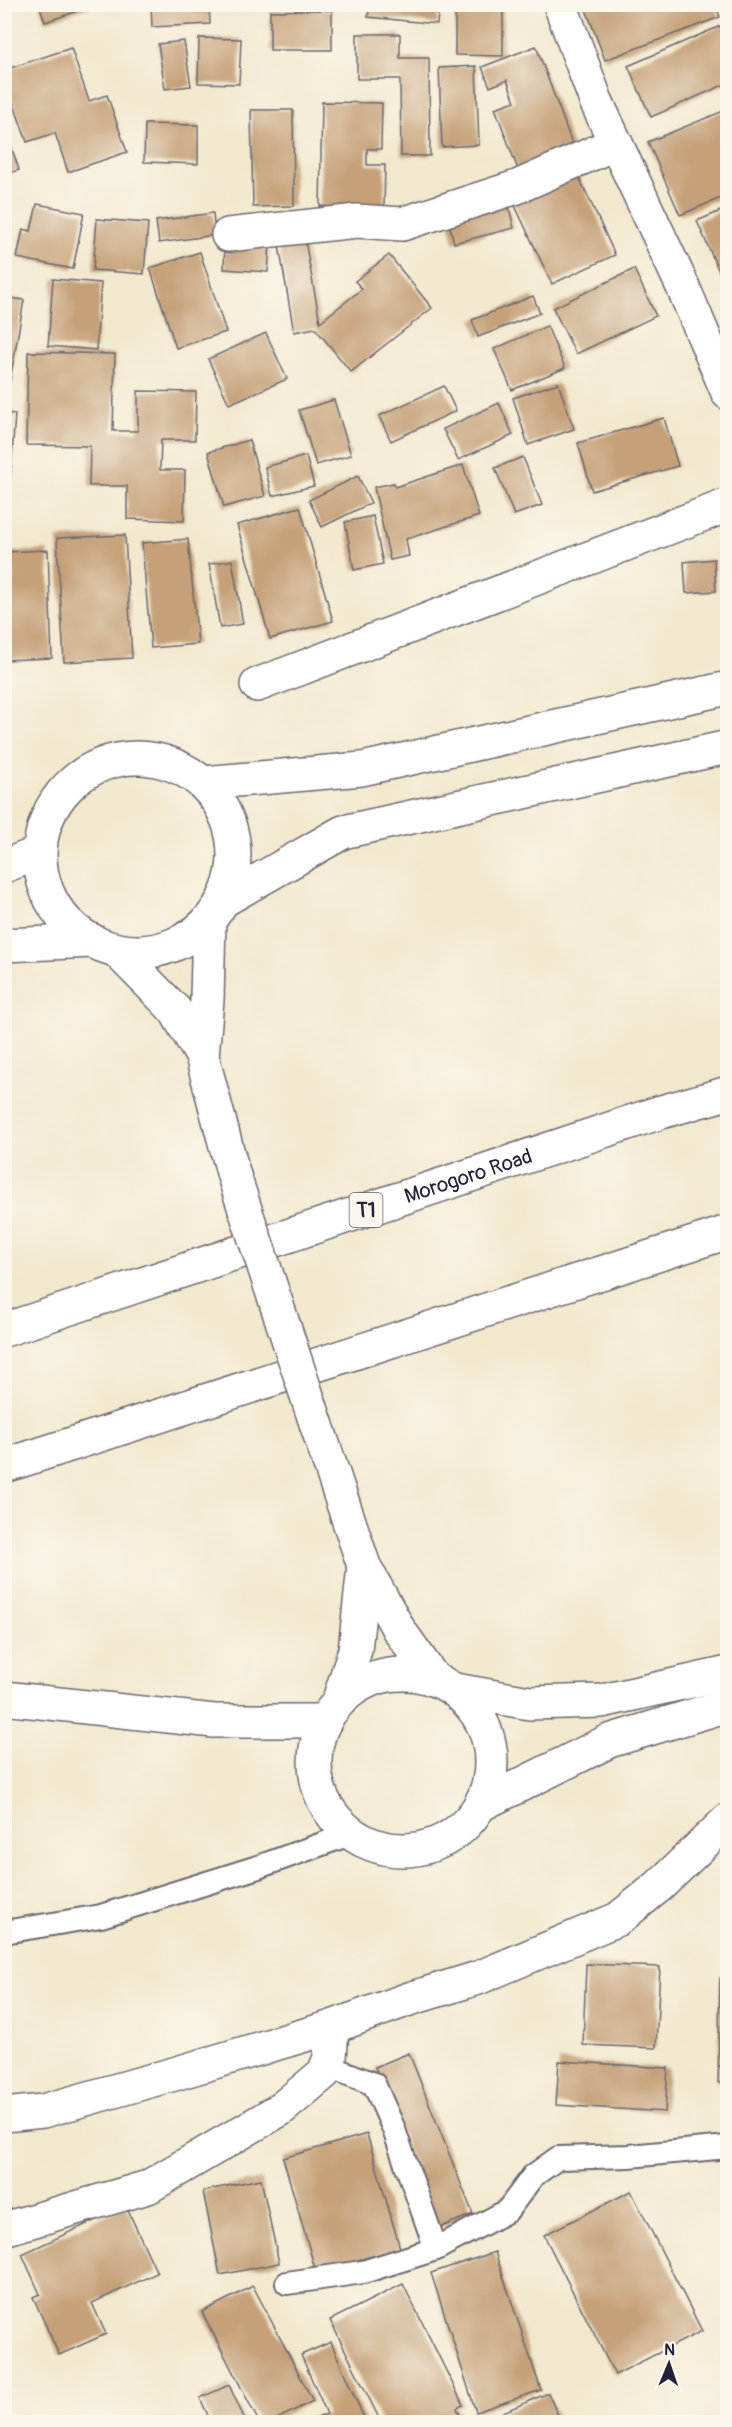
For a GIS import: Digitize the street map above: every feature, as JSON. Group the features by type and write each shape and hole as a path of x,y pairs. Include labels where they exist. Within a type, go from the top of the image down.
{"main road":[{"path":"560,4 596,101 683,287 728,393"},
{"path":"228,235 357,221 402,225 517,187 616,143"},
{"path":"257,685 728,505"},
{"path":"203,783 362,769 728,688"},
{"path":"4,945 104,946 142,952 167,948 190,937 217,910 343,832 728,747"},
{"path":"202,1056 217,910 233,876 235,850 230,826 219,803 203,783 182,769 159,760 133,758 108,763 85,773 66,790 51,810 42,835 39,853 44,885 55,908 72,927 104,946 175,1010 202,1056 234,1176 364,1566 399,1630 444,1684 474,1708 486,1730 492,1754 491,1780 482,1804 467,1824 454,1834 424,1849 398,1851 373,1846 350,1834 332,1816 320,1794 314,1770 316,1745 332,1711 355,1650 364,1566"},
{"path":"4,866 39,853"},
{"name":"Morogoro Road","path":"4,1330 661,1112 728,1093"},
{"path":"4,1466 728,1232"},
{"path":"4,1698 214,1721 332,1711 359,1685 383,1676 408,1674 530,1703 602,1701 728,1673"},
{"path":"482,1804 609,1741 728,1705"},
{"path":"4,2115 43,2111 332,2027 409,1999 478,1978 618,1920 724,1831"},
{"path":"4,2229 148,2187 280,2109 319,2077 328,2066 332,2027"}],"lane":[{"path":"4,1932 101,1916 258,1867 350,1834"},
{"path":"328,2066 374,2084 393,2127 436,2249"},
{"path":"287,2283 363,2272 436,2249 507,2211 533,2176 558,2158 629,2156 728,2147"}],"building":[{"path":"39,4 96,4 96,5 45,22"},
{"path":"151,4 209,4 210,24 152,27"},
{"path":"370,4 439,4 437,24 368,17"},
{"path":"455,4 503,4 503,56 455,55"},
{"path":"584,4 715,4 720,17 605,60"},
{"path":"332,10 332,50 270,50 270,11"},
{"path":"725,24 728,30 728,83 651,117 628,66"},
{"path":"357,34 400,34 400,58 429,58 430,156 401,156 400,79 357,79"},
{"path":"199,38 241,39 239,84 198,83"},
{"path":"184,41 191,86 165,89 158,44"},
{"path":"536,46 576,154 520,175 495,108 515,101 507,80 490,87 482,67"},
{"path":"71,48 89,101 107,95 127,152 68,172 55,133 27,142 4,76 4,70"},
{"path":"476,66 479,145 442,147 439,68"},
{"path":"322,102 382,103 381,149 367,149 367,165 385,165 384,208 320,206"},
{"path":"728,109 728,195 680,215 648,142"},
{"path":"251,110 293,110 294,206 253,207"},
{"path":"145,124 198,125 198,164 144,162"},
{"path":"4,125 19,170 4,175"},
{"path":"573,164 615,255 552,284 509,193"},
{"path":"507,200 514,228 454,243 447,214"},
{"path":"37,204 84,213 73,269 17,258 23,229 31,231"},
{"path":"728,208 728,292 697,221"},
{"path":"213,213 215,235 159,243 156,221"},
{"path":"97,219 148,223 144,274 93,270"},
{"path":"304,235 320,322 362,289 355,281 389,255 432,308 351,372 315,328 294,332 278,240"},
{"path":"225,240 270,243 268,272 224,269"},
{"path":"200,252 226,332 176,348 150,268"},
{"path":"634,269 656,316 576,354 553,308"},
{"path":"53,279 101,283 96,350 48,346"},
{"path":"533,296 540,313 478,337 472,320"},
{"path":"4,297 24,300 6,404 4,404"},
{"path":"547,326 565,368 512,390 494,349"},
{"path":"266,333 287,379 229,404 208,359"},
{"path":"28,352 115,354 113,431 138,431 138,391 196,392 195,440 161,440 160,470 185,470 184,521 127,519 127,486 89,486 90,446 26,445"},
{"path":"558,383 574,429 528,445 513,398"},
{"path":"444,386 456,411 391,441 379,416"},
{"path":"334,400 351,455 316,465 299,410"},
{"path":"499,403 513,435 458,460 443,429"},
{"path":"4,413 15,414 9,500 4,499"},
{"path":"664,418 678,466 592,491 578,443"},
{"path":"249,440 265,496 224,507 208,452"},
{"path":"306,456 314,486 272,496 265,467"},
{"path":"523,457 542,505 514,515 495,468"},
{"path":"463,465 479,516 406,539 409,556 390,560 374,487 394,483 395,487"},
{"path":"358,476 371,503 322,527 309,500"},
{"path":"300,507 333,621 270,639 237,525"},
{"path":"373,516 383,564 354,570 345,522"},
{"path":"125,535 132,658 64,662 57,538"},
{"path":"188,539 198,644 151,648 142,543"},
{"path":"48,550 52,658 4,660 4,552"},
{"path":"714,559 716,591 686,593 684,562"},
{"path":"232,560 243,624 220,628 209,564"},
{"path":"586,1964 660,1967 656,2048 583,2045"},
{"path":"720,1978 728,1978 728,2083 718,2083"},
{"path":"409,2053 473,2214 439,2228 375,2067"},
{"path":"559,2061 668,2068 665,2112 556,2105"},
{"path":"367,2134 400,2248 316,2272 283,2158"},
{"path":"261,2179 279,2263 220,2275 203,2191"},
{"path":"631,2191 702,2331 615,2375 544,2235"},
{"path":"126,2206 157,2273 92,2303 106,2334 59,2355 33,2297 40,2294 22,2254"},
{"path":"495,2252 541,2390 476,2412 431,2273"},
{"path":"403,2284 463,2405 457,2408 463,2422 381,2422 330,2320"},
{"path":"253,2286 313,2401 271,2422 259,2422 202,2312"},
{"path":"331,2342 366,2422 307,2422 327,2414 301,2355"},
{"path":"229,2385 246,2422 211,2422 200,2398"},
{"path":"548,2393 561,2422 480,2422"}]}
